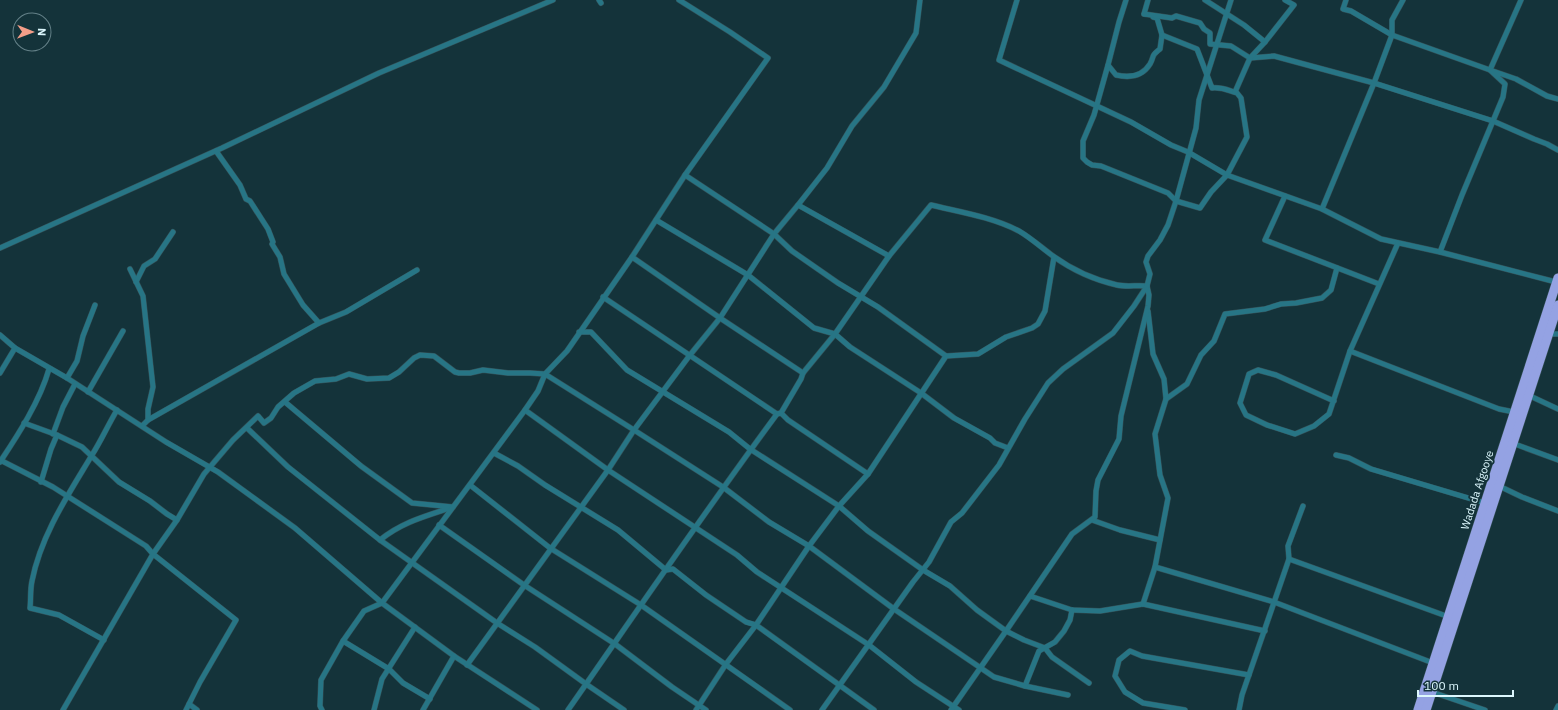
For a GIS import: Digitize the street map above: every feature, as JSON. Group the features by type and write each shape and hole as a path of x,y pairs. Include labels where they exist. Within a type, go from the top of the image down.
{"highway":[{"name":"Wadada Afgooye","path":"1418,710 1557,280"},
{"name":"Wadada Afgooye","path":"1426,710 1558,305"}],"street":[{"path":"0,248 216,151 380,73 553,0"},
{"path":"322,710 320,706 321,680 343,641 364,611 382,603 439,525 494,454 538,391 545,374 561,358 632,258 685,175 768,58 679,0"},
{"path":"467,665 550,548 608,470 634,430 690,355 720,318 774,234 827,168 852,126 884,87 916,33 920,0"},
{"path":"1017,0 999,60 1131,122 1171,145 1188,152 1226,175 1322,210 1381,239 1557,280"},
{"path":"1126,0 1097,106 1083,142 1083,158 1086,162 1092,165 1101,166 1168,193 1176,201 1200,208 1211,192 1226,175 1247,136 1241,98 1235,92 1231,92 1222,87 1212,88 1197,49 1162,35"},
{"path":"1144,14 1148,0"},
{"path":"1206,0 1244,25 1265,42"},
{"path":"822,710 929,562 951,522 962,513 999,465 1048,383 1063,369 1113,334 1147,286 1150,274 1146,262 1148,256 1160,240 1168,225 1176,201 1188,152 1196,128 1199,100 1231,0"},
{"path":"1235,92 1250,58 1265,42 1294,5 1285,0"},
{"path":"1346,0 1342,9 1351,11 1392,35 1516,79 1547,96 1558,99"},
{"path":"1322,210 1374,83 1392,35 1392,20 1402,0"},
{"path":"1490,70 1521,0"},
{"path":"1108,65 1116,75 1133,77 1141,75 1150,64 1152,55 1160,49 1162,35 1157,18 1144,14"},
{"path":"1144,14 1172,18 1176,16 1200,23 1204,30 1210,33 1210,44 1231,46 1250,58 1274,56 1374,83 1493,121 1558,150"},
{"path":"1440,252 1502,97 1505,84 1490,70"},
{"path":"216,151 240,185 246,199 250,201 268,229 273,242 273,248 280,257 284,274 303,305 319,323"},
{"path":"685,175 774,234 792,251 860,297 878,307 946,356 978,354 1006,337 1016,335 1038,324 1045,311 1054,257"},
{"path":"1285,196 1265,240 1379,284"},
{"path":"798,205 889,256"},
{"path":"568,710 696,528 722,488 750,449 779,413 801,379 803,373 835,334 889,256 931,205 997,222 1011,228 1030,238 1054,257 1103,281 1119,285 1147,286"},
{"path":"656,220 748,275 814,328 835,334 850,347 921,393 954,418 990,438 995,443 1008,448"},
{"path":"136,282 144,266 155,259 173,232"},
{"path":"1334,401 1276,375 1258,370 1249,374 1240,403 1246,415 1267,425 1295,434 1314,426 1329,414 1334,401 1350,351 1398,243"},
{"path":"632,258 803,373"},
{"path":"1166,399 1186,384 1201,355 1214,341 1225,314 1265,309 1281,304 1322,298 1331,290 1337,268"},
{"path":"130,269 143,296 144,304 153,387 148,409 148,420"},
{"path":"142,426 148,420 319,323 346,312 417,270"},
{"path":"952,708 1072,534 1084,524 1092,520 1096,513 1096,491 1098,480 1119,439 1121,416 1148,306 1149,295 1147,286"},
{"path":"604,297 868,474"},
{"path":"67,378 77,361 83,336 95,305"},
{"path":"1143,604 1155,567 1168,498 1160,475 1155,434 1166,399 1164,379 1153,354 1148,306"},
{"path":"88,392 123,331"},
{"path":"579,332 591,332 627,370 729,432 750,449 839,506 868,531 923,570 950,586 977,610 1006,631 1045,648 1057,662 1089,683"},
{"path":"1548,334 1558,334"},
{"path":"0,335 14,348 67,378 166,442 210,467 295,528 382,603 467,665 537,710"},
{"path":"0,373 14,348"},
{"path":"1350,351 1499,409 1514,412"},
{"path":"63,710 154,554 177,520 204,474 233,440 258,416 264,423 271,418 278,407 300,388 315,381 336,379 349,374 367,379 390,378 414,358 420,355 434,356 442,360 455,372 459,373 470,373 483,370 508,373 545,374 722,488 768,522 809,546 894,609 994,677 1025,686 1068,695"},
{"path":"698,708 726,664 756,625 809,546 839,506 868,474 946,356"},
{"path":"49,369 45,383 24,423 0,461 66,496 146,546 236,620 200,682 186,710"},
{"path":"41,482 63,407 76,384"},
{"path":"1528,395 1558,409"},
{"path":"285,402 361,466 412,503 453,507"},
{"path":"104,640 59,615 30,608 32,582 37,562 48,534 66,496 92,455 117,410"},
{"path":"525,410 608,470 737,555 757,572 869,645 952,708 959,710"},
{"path":"24,423 82,447 119,482 177,520"},
{"path":"247,428 288,467 411,564 535,647 624,710"},
{"path":"1512,444 1558,460"},
{"path":"494,454 518,466 545,485 618,530 666,570 673,569 706,595 746,622 756,625 874,710"},
{"path":"1336,455 1349,458 1371,469 1485,503"},
{"path":"470,485 550,548 641,606 790,710"},
{"path":"1499,486 1558,511"},
{"path":"1239,710 1249,675 1289,559 1288,546 1303,506"},
{"path":"380,540 393,530 412,521 453,507"},
{"path":"1092,520 1120,530 1160,540"},
{"path":"439,525 524,585 614,644 698,708 706,710"},
{"path":"1289,559 1449,617"},
{"path":"1155,567 1274,602 1433,664"},
{"path":"1030,596 1072,610 1100,610 1143,604 1265,631"},
{"path":"1025,686 1039,651 1055,642 1064,631 1070,620 1072,610"},
{"path":"374,710 382,679 415,627"},
{"path":"343,641 389,669 403,683 430,699"},
{"path":"1185,710 1144,703 1125,692 1115,676 1119,660 1130,651 1142,656 1249,675"},
{"path":"426,709 454,656"},
{"path":"1432,692 1485,710"},
{"path":"189,704 197,710"},
{"path":"1556,710 1558,706"}]}
